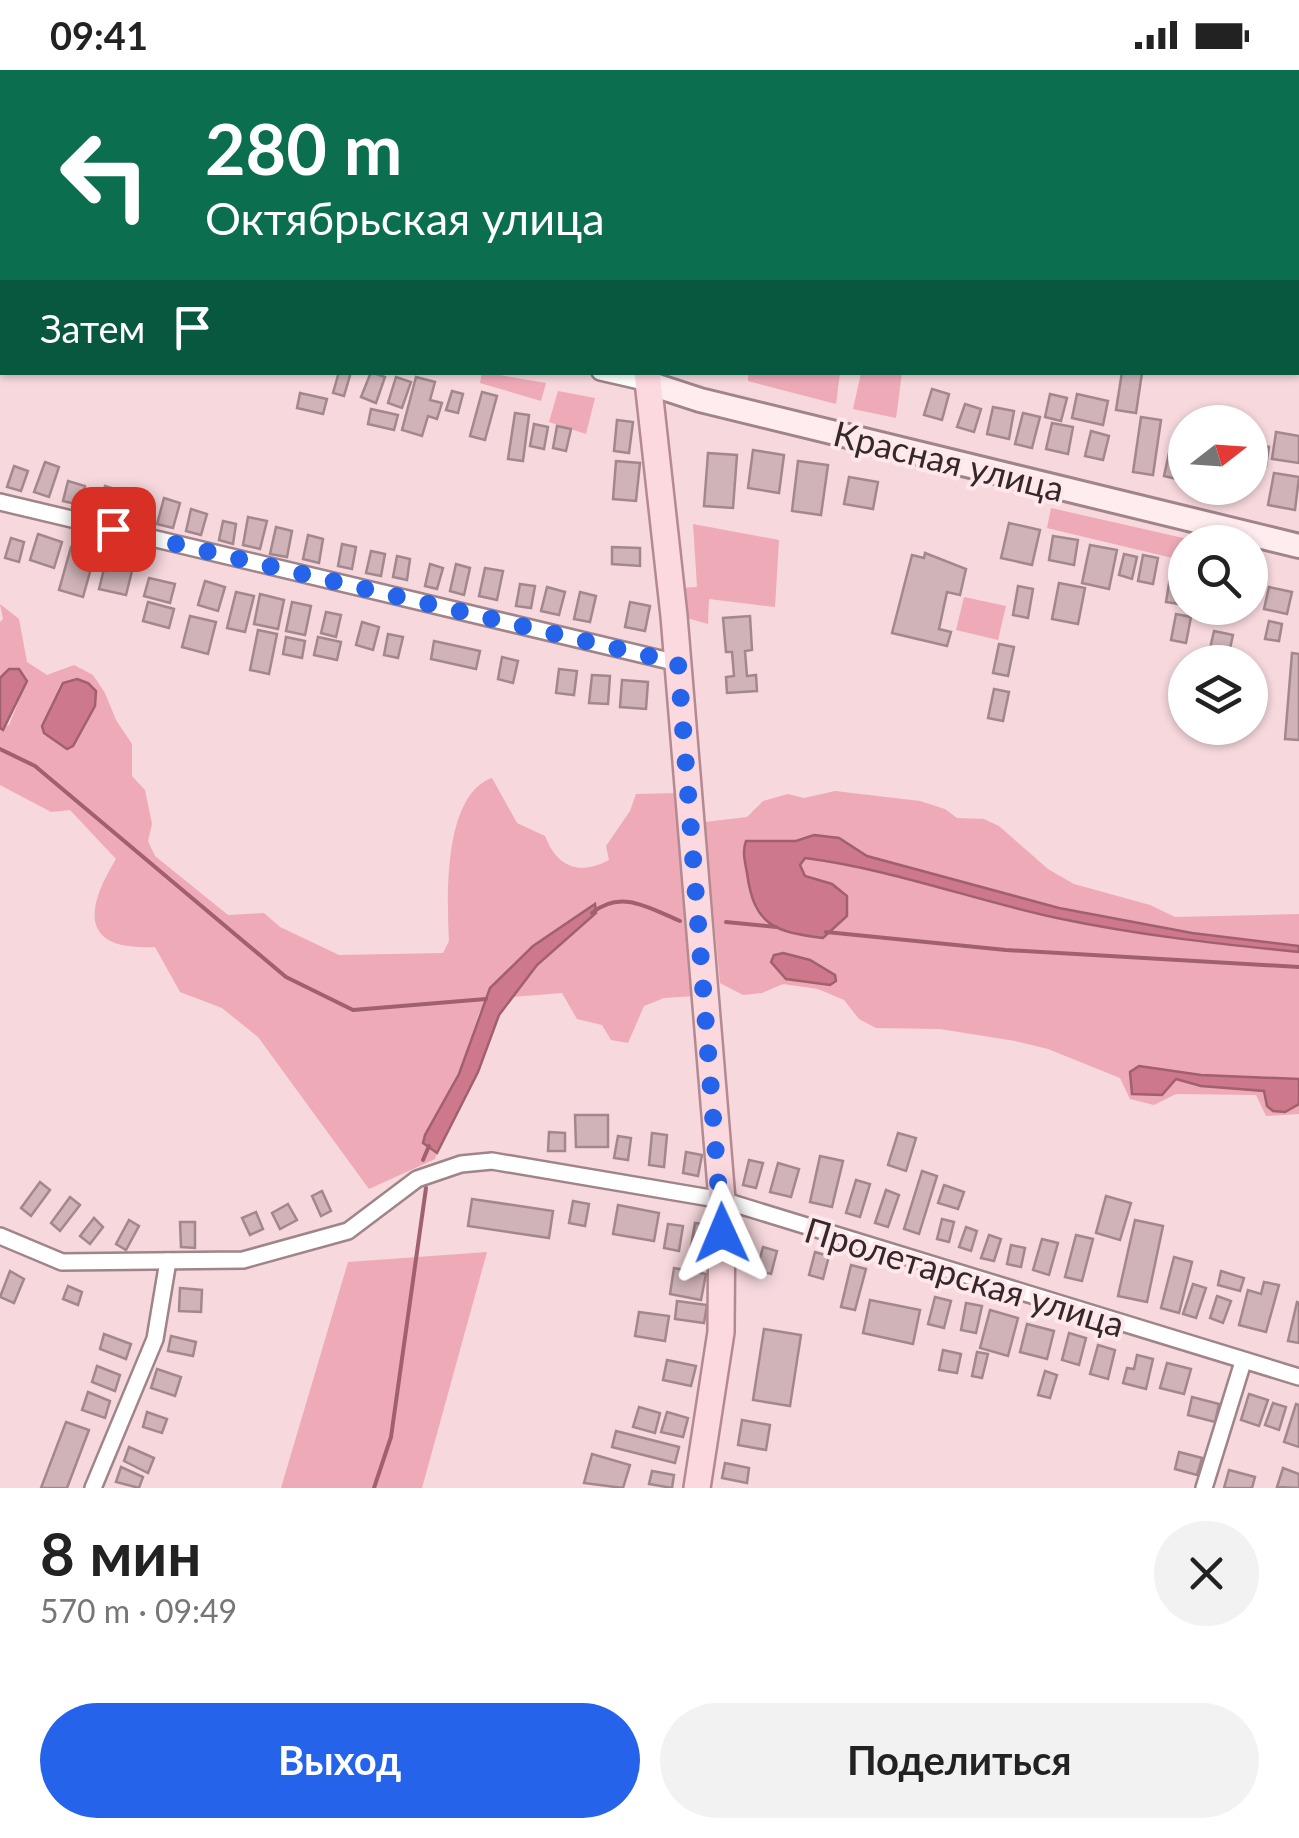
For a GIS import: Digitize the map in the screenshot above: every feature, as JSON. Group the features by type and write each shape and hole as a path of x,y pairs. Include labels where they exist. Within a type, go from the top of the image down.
{"main road":[{"path":"648,378 678,663 722,1200 721,1332 697,1488"}],"street":[{"name":"Красная улица","path":"648,378 700,400 1299,546"},
{"path":"0,502 678,663"},
{"name":"Пролетарская улица","path":"0,1236 62,1262 244,1260 348,1231 418,1179 461,1164 492,1161 722,1200 1299,1377"},
{"path":"93,1488 156,1338 168,1261"},
{"path":"1204,1488 1243,1362"}],"shaded area":[{"path":"481,375 499,375 546,383 541,401 480,383"},
{"path":"748,375 840,375 836,404 748,381"},
{"path":"861,375 902,375 896,418 853,409"},
{"path":"558,391 595,398 586,434 549,422"},
{"path":"1051,508 1168,535 1168,557 1047,528"},
{"path":"693,524 779,540 775,607 709,599 708,624 683,617 679,588 697,587"},
{"path":"964,597 1006,606 998,640 956,630"},
{"path":"0,604 19,619 27,662 47,675 74,665 93,675 105,693 132,744 132,776 145,790 152,824 148,841 155,856 228,915 264,913 280,927 339,955 443,953 449,941 449,875 456,826 476,788 492,778 517,823 545,836 556,855 579,868 609,860 606,846 630,811 636,794 678,793 695,996 664,998 644,1006 628,1043 611,1040 602,1025 577,1019 562,993 512,997 537,965 596,914 594,905 533,946 497,981 479,1013 459,1074 425,1135 423,1143 437,1153 435,1159 369,1189 258,1037 222,1008 180,992 155,947 113,942 102,935 95,911 98,895 116,859 70,810 51,812 0,785 0,728 9,725 27,681 0,678"},
{"path":"9,669 19,669 27,681 3,730 0,678"},
{"path":"77,679 96,691 95,706 73,746 67,749 44,733 42,726 63,683"},
{"path":"835,791 920,801 945,809 957,818 984,819 999,826 1048,869 1074,884 1150,905 1175,917 1299,914 1299,1114 1266,1116 1256,1095 1176,1094 1154,1105 1130,1099 1120,1078 1048,1049 940,1029 876,1028 859,1019 844,1000 818,989 783,984 762,993 743,995 720,983 705,822 747,817 763,801 788,794 804,798"},
{"path":"814,835 839,838 867,856 1059,908 1192,933 1299,946 1299,952 1087,924 869,869 805,858 800,865 805,876 832,884 847,896 847,916 823,938 792,933 770,923 755,905 745,845 746,841 796,841"},
{"path":"595,904 596,913 537,965 499,1015 478,1072 437,1153 423,1143 425,1135 459,1074 490,988 533,946"},
{"path":"783,953 810,960 835,975 836,981 830,985 786,979 771,962 774,955"},
{"path":"1139,1066 1201,1075 1299,1079 1299,1104 1285,1112 1273,1111 1267,1106 1264,1091 1201,1086 1176,1079 1162,1095 1132,1094 1130,1072"},
{"path":"487,1252 422,1488 281,1488 348,1262"}],"building":[{"path":"338,375 350,375 344,396 333,393"},
{"path":"370,375 385,377 376,403 361,397"},
{"path":"1122,375 1142,375 1136,413 1116,410"},
{"path":"396,377 411,382 402,408 388,403"},
{"path":"416,377 435,382 430,400 442,403 437,419 428,416 422,436 402,430"},
{"path":"932,389 949,394 942,420 924,415"},
{"path":"452,391 463,394 458,413 446,410"},
{"path":"482,392 497,396 485,440 470,436"},
{"path":"300,393 327,399 323,414 297,408"},
{"path":"1050,394 1067,398 1061,421 1045,417"},
{"path":"1077,394 1108,401 1103,425 1072,418"},
{"path":"965,404 981,409 974,432 957,427"},
{"path":"993,407 1014,411 1009,439 987,434"},
{"path":"371,409 398,415 394,430 368,424"},
{"path":"515,413 529,415 523,461 508,459"},
{"path":"1023,413 1040,417 1032,448 1015,444"},
{"path":"1141,417 1161,420 1153,475 1133,472"},
{"path":"617,420 633,422 629,453 614,451"},
{"path":"1052,423 1073,427 1068,454 1046,449"},
{"path":"534,424 548,427 544,449 530,446"},
{"path":"557,426 571,429 566,451 553,448"},
{"path":"1091,431 1109,436 1103,460 1085,456"},
{"path":"1276,432 1299,436 1299,463 1272,459"},
{"path":"753,450 784,455 779,493 748,488"},
{"path":"708,453 737,455 733,508 704,506"},
{"path":"616,461 640,463 636,501 613,499"},
{"path":"798,461 828,465 821,515 792,511"},
{"path":"45,462 59,467 49,497 34,492"},
{"path":"14,466 28,471 21,491 7,487"},
{"path":"1274,473 1299,477 1295,510 1268,505"},
{"path":"849,477 878,482 873,509 844,504"},
{"path":"68,481 85,486 80,505 63,501"},
{"path":"105,486 121,491 114,511 98,506"},
{"path":"133,493 149,497 142,521 126,516"},
{"path":"164,498 180,503 173,528 157,524"},
{"path":"191,509 207,514 201,535 186,531"},
{"path":"248,517 267,521 260,549 243,545"},
{"path":"223,521 236,524 233,544 219,540"},
{"path":"1009,523 1040,530 1032,565 1001,558"},
{"path":"276,527 292,531 287,557 270,554"},
{"path":"38,534 62,542 54,568 30,560"},
{"path":"308,535 323,539 319,563 303,559"},
{"path":"1053,536 1078,540 1074,565 1049,560"},
{"path":"11,538 24,542 19,562 5,558"},
{"path":"342,544 356,547 352,569 338,566"},
{"path":"1090,545 1117,550 1109,589 1082,583"},
{"path":"71,547 95,554 83,597 59,590"},
{"path":"612,547 640,548 640,566 612,564"},
{"path":"371,551 385,554 381,576 366,573"},
{"path":"925,553 966,569 960,595 947,592 939,629 951,632 947,646 892,633 912,555 924,558"},
{"path":"1124,554 1137,557 1132,579 1119,575"},
{"path":"1143,555 1158,558 1153,584 1138,581"},
{"path":"397,556 410,559 407,580 393,577"},
{"path":"106,561 133,567 126,595 99,589"},
{"path":"430,564 443,568 437,589 425,586"},
{"path":"456,564 470,568 464,595 450,591"},
{"path":"485,568 503,571 497,600 479,596"},
{"path":"149,578 175,584 170,603 144,596"},
{"path":"205,581 225,587 218,611 198,605"},
{"path":"1059,583 1085,588 1078,624 1052,619"},
{"path":"520,584 535,586 531,608 516,606"},
{"path":"1018,586 1033,589 1028,618 1013,615"},
{"path":"547,587 565,592 559,615 541,611"},
{"path":"1269,587 1292,592 1287,614 1268,610"},
{"path":"236,592 254,596 245,632 227,628"},
{"path":"580,592 596,596 590,622 574,619"},
{"path":"260,594 284,600 278,629 254,624"},
{"path":"148,602 174,609 169,628 143,621"},
{"path":"292,602 311,606 305,635 286,631"},
{"path":"630,602 650,606 645,631 625,627"},
{"path":"326,612 341,615 336,637 321,633"},
{"path":"190,616 216,622 208,654 182,647"},
{"path":"750,616 752,650 745,651 747,676 756,675 757,691 727,693 726,677 734,676 732,652 726,652 723,618"},
{"path":"1269,621 1282,624 1279,641 1265,639"},
{"path":"362,622 379,627 373,650 356,645"},
{"path":"1174,625 1189,625 1186,643 1171,640"},
{"path":"258,630 277,634 269,674 250,670"},
{"path":"1214,631 1233,635 1231,645 1211,645"},
{"path":"388,634 403,637 398,658 384,655"},
{"path":"286,637 305,641 302,658 283,654"},
{"path":"318,637 341,642 337,660 314,655"},
{"path":"434,641 480,651 476,669 431,659"},
{"path":"999,644 1014,647 1008,676 993,673"},
{"path":"1292,653 1299,654 1299,740 1285,739"},
{"path":"502,657 518,661 513,683 498,679"},
{"path":"559,669 577,671 574,695 556,693"},
{"path":"592,675 610,676 608,704 589,703"},
{"path":"622,680 648,682 646,709 620,707"},
{"path":"994,689 1009,692 1003,721 988,718"},
{"path":"575,1115 608,1115 608,1147 576,1147"},
{"path":"549,1132 565,1133 565,1151 548,1151"},
{"path":"652,1133 667,1135 664,1167 649,1165"},
{"path":"898,1133 916,1138 906,1171 888,1165"},
{"path":"618,1136 631,1138 628,1160 614,1158"},
{"path":"686,1152 702,1155 698,1176 683,1173"},
{"path":"820,1156 843,1161 832,1207 810,1202"},
{"path":"749,1160 763,1163 756,1188 743,1185"},
{"path":"778,1163 799,1169 791,1197 770,1192"},
{"path":"922,1171 937,1176 919,1234 904,1229"},
{"path":"856,1180 870,1184 860,1217 846,1213"},
{"path":"40,1182 50,1190 31,1216 21,1208"},
{"path":"944,1185 964,1192 958,1209 938,1203"},
{"path":"886,1190 899,1195 888,1227 875,1223"},
{"path":"322,1191 331,1211 321,1216 312,1196"},
{"path":"1106,1196 1131,1203 1120,1240 1096,1233"},
{"path":"70,1197 80,1205 60,1231 51,1223"},
{"path":"472,1199 553,1211 549,1238 468,1226"},
{"path":"573,1201 589,1204 585,1226 569,1223"},
{"path":"288,1204 297,1220 280,1229 272,1213"},
{"path":"618,1205 659,1213 654,1241 613,1234"},
{"path":"256,1212 263,1229 250,1235 242,1218"},
{"path":"94,1218 103,1227 90,1244 80,1236"},
{"path":"942,1219 954,1222 949,1242 937,1239"},
{"path":"129,1220 139,1226 126,1250 116,1244"},
{"path":"1135,1220 1163,1226 1147,1302 1118,1296"},
{"path":"180,1222 195,1222 195,1248 181,1247"},
{"path":"695,1223 710,1225 707,1249 691,1247"},
{"path":"668,1224 683,1226 679,1251 664,1248"},
{"path":"966,1227 977,1231 971,1251 959,1247"},
{"path":"989,1235 1001,1239 994,1261 981,1258"},
{"path":"1076,1235 1093,1239 1082,1281 1065,1277"},
{"path":"1042,1239 1058,1243 1049,1275 1033,1270"},
{"path":"1011,1245 1025,1248 1021,1267 1007,1264"},
{"path":"763,1247 777,1251 771,1274 757,1270"},
{"path":"815,1252 829,1256 823,1279 809,1275"},
{"path":"1174,1257 1192,1262 1179,1313 1161,1308"},
{"path":"851,1265 866,1269 855,1310 841,1307"},
{"path":"674,1268 706,1274 701,1300 670,1294"},
{"path":"10,1271 24,1279 14,1303 0,1297"},
{"path":"1221,1271 1244,1278 1240,1291 1218,1285"},
{"path":"1264,1282 1279,1285 1266,1332 1239,1325 1248,1290 1261,1294"},
{"path":"1193,1284 1206,1288 1196,1318 1183,1314"},
{"path":"68,1286 82,1292 78,1305 63,1299"},
{"path":"180,1288 202,1290 201,1312 179,1311"},
{"path":"1217,1296 1231,1301 1223,1323 1210,1318"},
{"path":"935,1297 951,1301 944,1328 928,1324"},
{"path":"870,1300 920,1310 913,1344 863,1333"},
{"path":"677,1301 707,1305 704,1323 675,1319"},
{"path":"966,1303 982,1306 976,1333 961,1330"},
{"path":"1299,1303 1299,1343 1288,1341"},
{"path":"990,1310 1018,1318 1008,1356 980,1348"},
{"path":"639,1312 669,1316 665,1341 635,1336"},
{"path":"1027,1324 1054,1331 1047,1359 1020,1352"},
{"path":"764,1329 801,1335 790,1406 753,1400"},
{"path":"1069,1333 1086,1338 1079,1365 1062,1360"},
{"path":"104,1334 131,1344 126,1359 100,1349"},
{"path":"171,1336 196,1342 193,1356 168,1351"},
{"path":"1098,1345 1115,1350 1108,1379 1090,1374"},
{"path":"943,1350 961,1354 957,1373 939,1370"},
{"path":"977,1352 988,1354 982,1378 972,1376"},
{"path":"1137,1355 1153,1359 1146,1389 1123,1383 1127,1368 1134,1369"},
{"path":"667,1360 696,1366 691,1386 663,1380"},
{"path":"1167,1363 1191,1369 1184,1394 1160,1388"},
{"path":"97,1366 120,1375 115,1391 92,1382"},
{"path":"157,1369 181,1377 175,1396 151,1388"},
{"path":"1045,1371 1057,1375 1050,1398 1038,1395"},
{"path":"88,1392 110,1401 105,1418 82,1410"},
{"path":"1249,1394 1268,1400 1259,1426 1241,1420"},
{"path":"1192,1397 1219,1404 1215,1422 1188,1415"},
{"path":"1273,1403 1286,1407 1279,1430 1265,1425"},
{"path":"1296,1404 1299,1405 1299,1447 1284,1442"},
{"path":"639,1407 660,1413 655,1433 633,1427"},
{"path":"147,1412 167,1419 162,1433 143,1427"},
{"path":"667,1412 688,1418 683,1437 661,1432"},
{"path":"742,1420 770,1425 766,1450 738,1445"},
{"path":"66,1422 89,1430 67,1488 41,1488"},
{"path":"616,1431 679,1447 675,1463 612,1447"},
{"path":"129,1447 154,1458 148,1473 124,1461"},
{"path":"1179,1452 1202,1458 1197,1475 1175,1469"},
{"path":"592,1454 630,1465 623,1488 584,1483"},
{"path":"725,1463 749,1468 747,1483 722,1478"},
{"path":"121,1467 143,1477 139,1488 116,1482"},
{"path":"1283,1468 1299,1474 1299,1488 1277,1487"},
{"path":"1229,1470 1255,1477 1252,1488 1224,1488"},
{"path":"652,1471 674,1475 672,1488 649,1484"}],"waterway":[{"path":"0,749 35,766 286,977 353,1010 486,999"},
{"path":"592,913 614,902 624,902 646,906 680,921"},
{"path":"726,922 776,927"},
{"path":"826,932 1006,950 1299,967"},
{"path":"423,1160 429,1146"},
{"path":"374,1488 391,1437 426,1188"}],"route":[{"path":"113,529 678,663 722,1233"}]}
